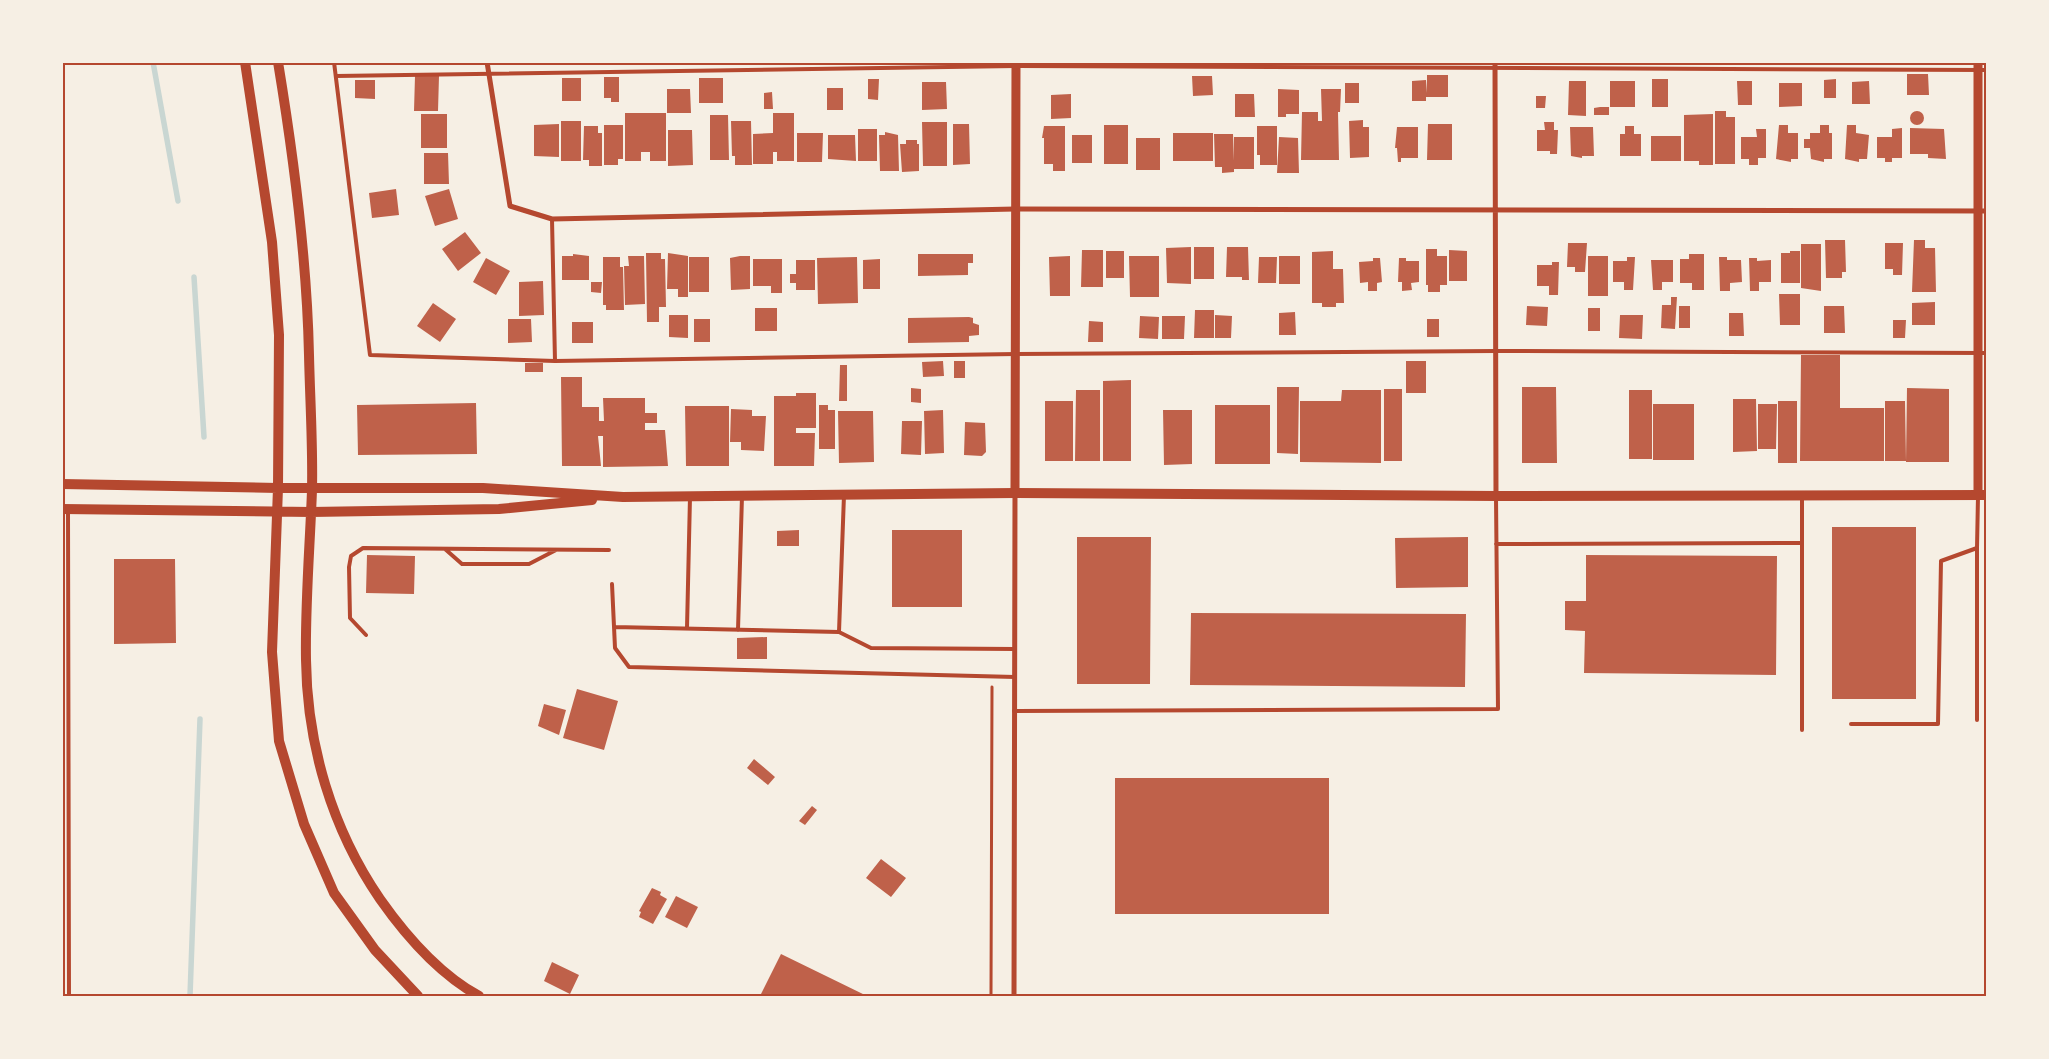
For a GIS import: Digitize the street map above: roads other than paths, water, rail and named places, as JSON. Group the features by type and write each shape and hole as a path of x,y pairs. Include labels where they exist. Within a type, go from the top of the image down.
{"main road":[{"path":"245,62 272,242 279,335 278,488 272,652 279,741 304,824 334,893 375,950 418,996"},
{"path":"278,62 289,132 308,316 312,487 306,661 312,730 331,807 361,870 402,932 464,988 479,996"},
{"path":"62,484 278,488 482,488 622,497 1015,493 1496,496 1982,495"},
{"path":"65,509 311,512 499,509 622,497"}],"street":[{"path":"487,62 510,206 552,219 1015,209 1982,211"},
{"path":"1496,62 1494,211 1496,496"},
{"path":"1014,996 1016,64"},
{"path":"1981,67 1982,495"}],"lane":[{"path":"334,62 370,354 554,361 1016,354 1496,351 1982,353"},
{"path":"336,76 1016,64 1496,69 1981,67"},
{"path":"552,219 554,361"},
{"path":"839,632 844,495"},
{"path":"1977,720 1977,548 1982,495"},
{"path":"738,630 742,496"},
{"path":"1014,711 1498,709 1496,496"},
{"path":"1802,496 1802,730"},
{"path":"687,628 690,497"},
{"path":"65,509 68,996"},
{"path":"1496,544 1802,543"},
{"path":"366,635 350,618 349,567 352,556 363,548 609,550"},
{"path":"444,548 462,564 530,564 558,549"},
{"path":"1852,724 1938,724 1941,561 1977,548"},
{"path":"612,584 615,648 629,667 1015,677"},
{"path":"614,626 839,632 871,648 1015,649"}],"waterway":[{"path":"153,62 178,201"},
{"path":"194,277 204,437"},
{"path":"190,996 200,719"}]}
